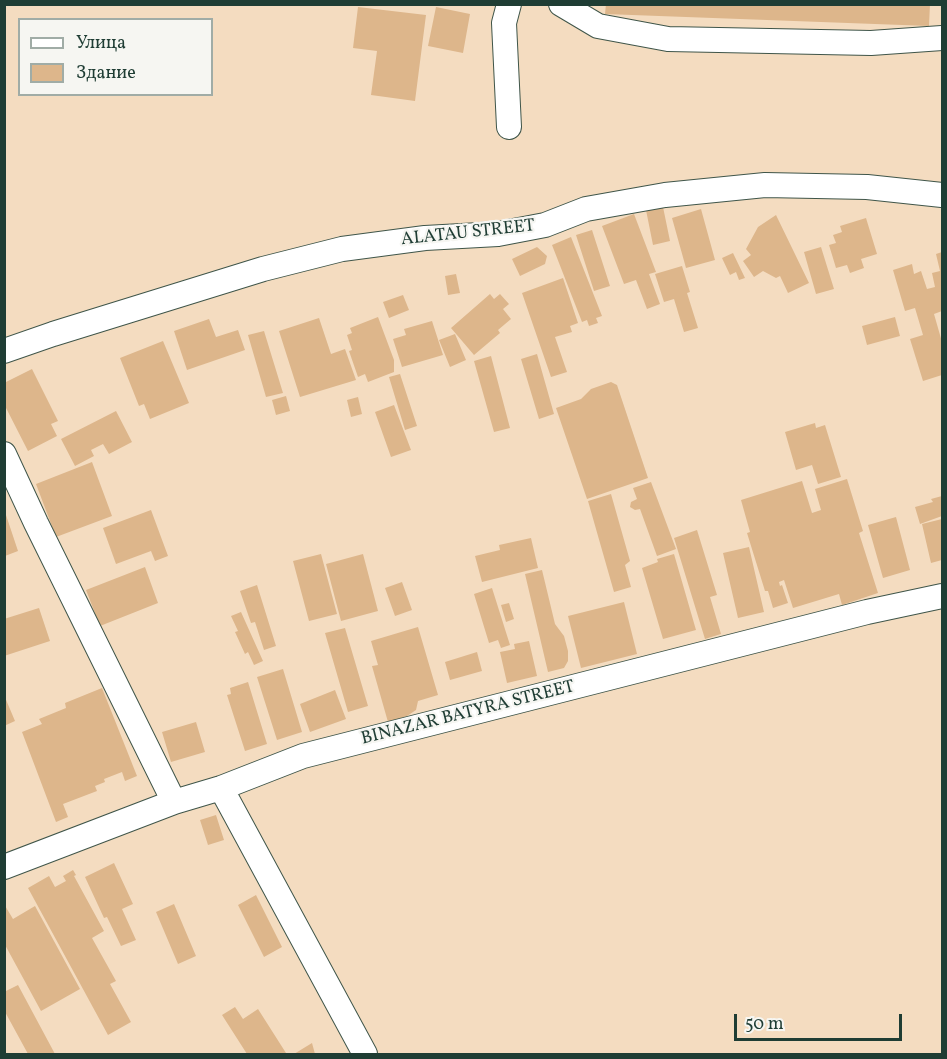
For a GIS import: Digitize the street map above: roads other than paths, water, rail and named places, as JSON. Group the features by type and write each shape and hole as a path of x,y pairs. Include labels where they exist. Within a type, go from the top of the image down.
{"street":[{"path":"509,4 504,23 509,127"},
{"path":"561,4 598,26 668,39 871,43 942,38"},
{"name":"ALATAU STREET","path":"4,351 251,272 342,249 425,238 498,234 546,225 586,209 665,195 765,185 867,188 942,195"},
{"path":"4,454 174,802"},
{"name":"BINAZAR BATYRA STREET","path":"4,867 303,756 867,612 942,596"},
{"path":"221,788 365,1054"}]}
